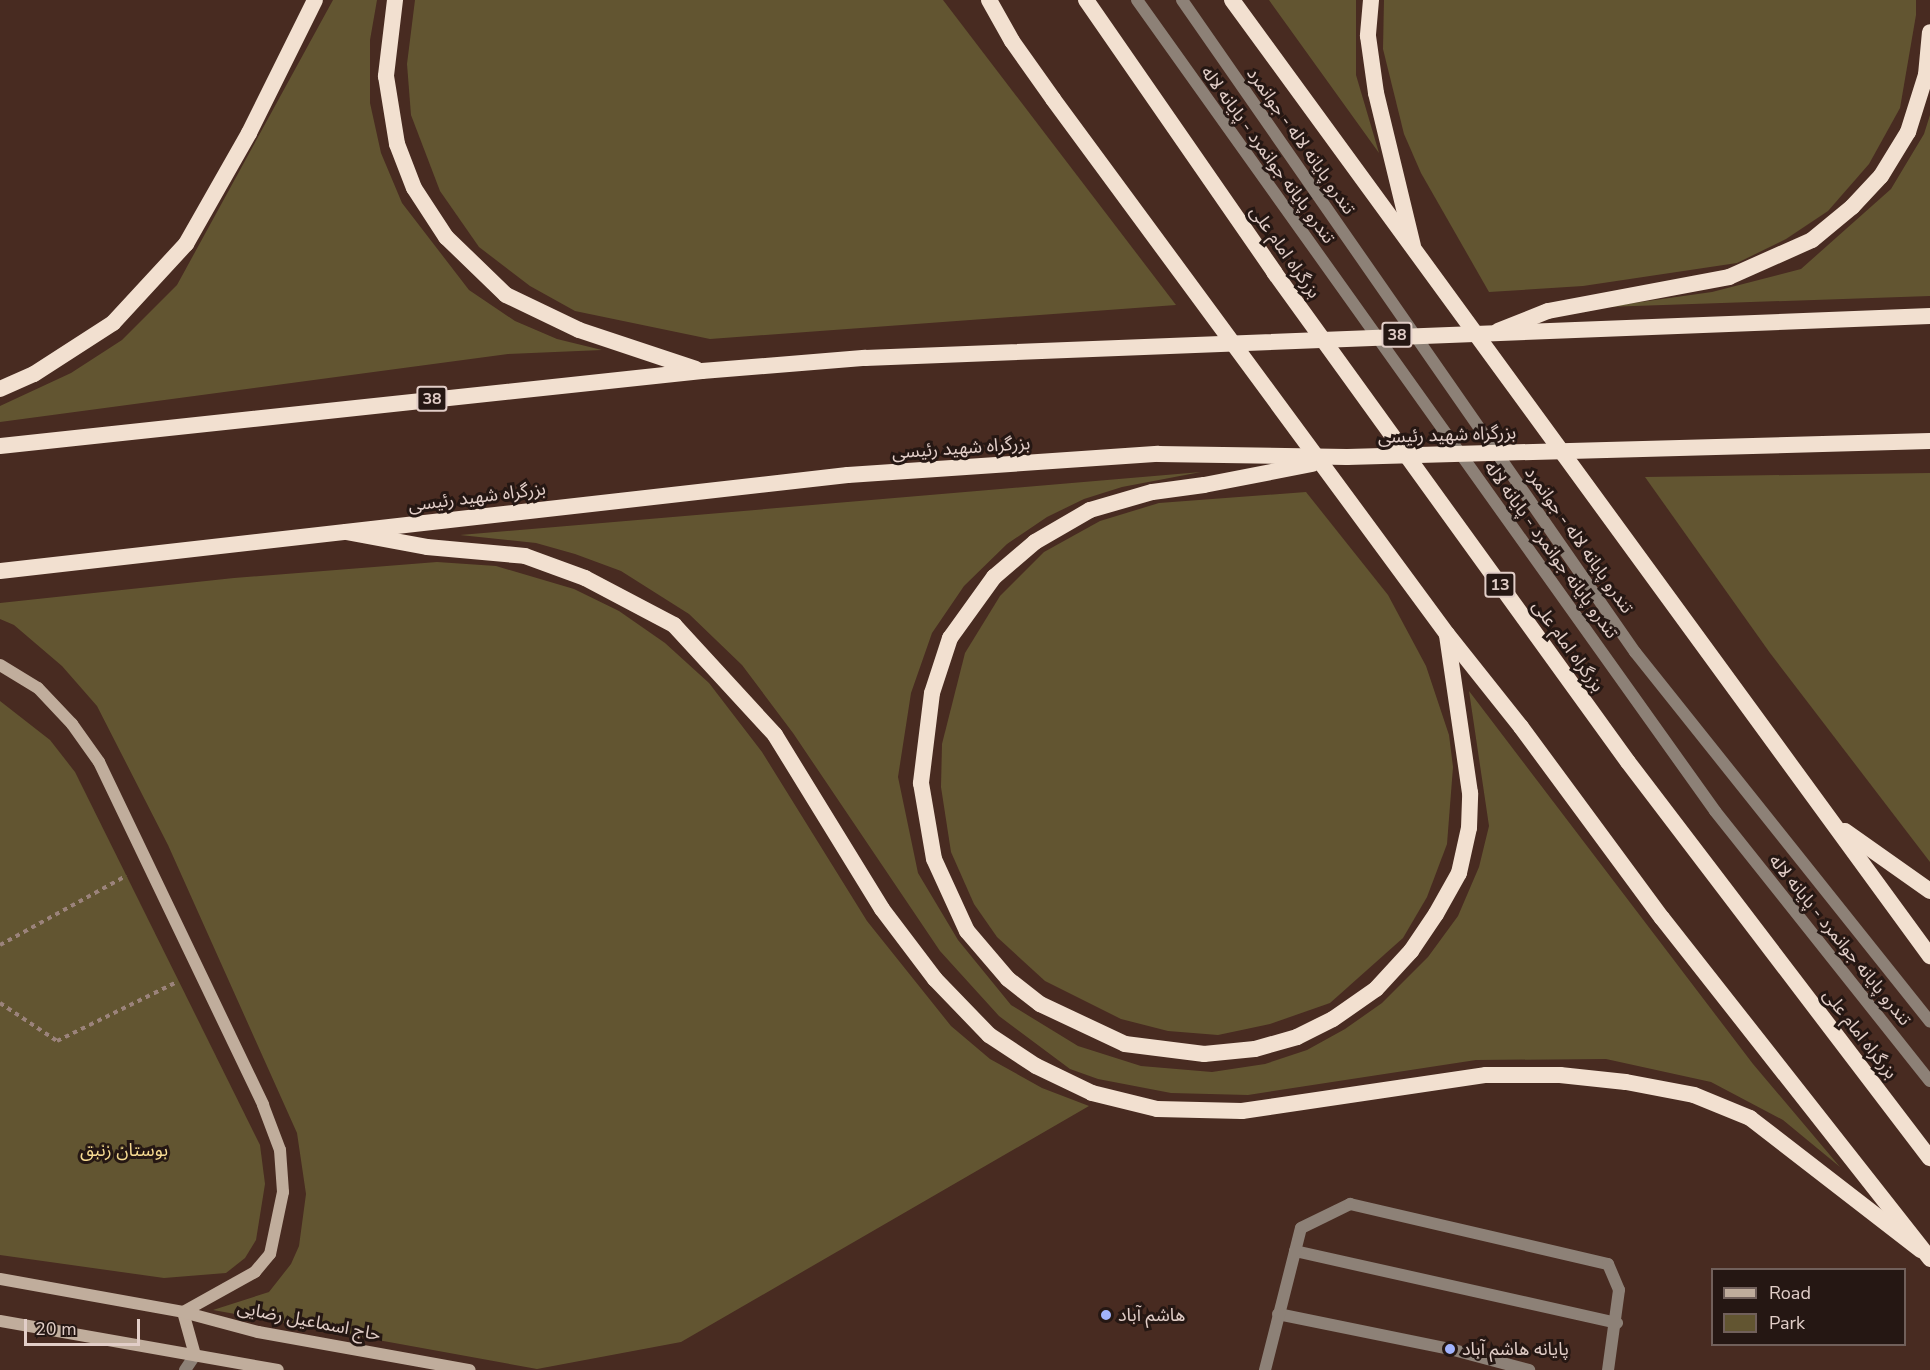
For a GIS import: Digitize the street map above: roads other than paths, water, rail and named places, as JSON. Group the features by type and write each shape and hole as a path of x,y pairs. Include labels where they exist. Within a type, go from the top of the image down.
{"highway":[{"path":"0,389 44,368 113,323 186,244 249,133 315,0"},
{"path":"395,0 386,76 397,144 414,188 446,237 506,295 537,312 579,330 702,371"},
{"path":"974,0 1012,41 1447,634 1926,1255"},
{"path":"989,0 1012,41"},
{"name":"بزرگراه امام علی","path":"1086,0 1274,272 1621,752 1930,1158"},
{"path":"1232,0 1930,956"},
{"path":"1371,0 1368,36 1376,93 1415,253"},
{"path":"1498,331 1548,311 1704,285 1759,266 1812,240 1852,207 1881,176 1908,132 1926,75 1930,32"},
{"name":"38","path":"0,446 702,371 865,357 1930,316"},
{"name":"بزرگراه شهید رئیسی","path":"0,571 849,475 1158,454 1347,457 1930,441"},
{"path":"1347,457 1204,485 1152,492 1090,510 1035,542 994,577 950,638 932,693 921,783 934,858 967,931 1008,979 1040,1004 1125,1044 1204,1054 1254,1049 1297,1037 1333,1019 1376,989 1411,951 1436,914 1459,873 1469,828 1470,793 1447,634"},
{"path":"346,532 427,547 525,556 585,578 674,625 775,735 882,909 934,979 989,1035 1036,1066 1092,1093 1157,1109 1242,1111 1486,1075 1560,1075 1626,1082 1694,1095 1750,1119 1926,1255"},
{"path":"1835,825 1930,891"}],"main road":[{"path":"0,665 38,688 72,723 99,762 264,1105 283,1170 280,1213 270,1254 255,1272 183,1312 195,1355"},
{"name":"حاج اسماعیل رضایی","path":"0,1280 183,1312 258,1332 470,1370"},
{"path":"0,1321 278,1370"}],"street":[{"name":"تندرو پایانه جوانمرد - پایانه لاله","path":"1137,0 1715,811 1930,1081"},
{"name":"تندرو پایانه لاله - جوانمرد","path":"1182,0 1635,652 1930,1022"},
{"path":"1265,1370 1301,1228 1350,1204 1608,1264 1619,1290 1617,1323 1608,1370"},
{"path":"1295,1251 1617,1323"},
{"path":"1278,1314 1450,1349 1528,1370"},
{"path":"184,1370 195,1355"}],"place":[{"name":"هاشم آباد","path":"1106,1315"},
{"name":"پایانه هاشم آباد","path":"1450,1349"}],"park label":[{"name":"بوستان زنبق","path":"124,1150"}]}
